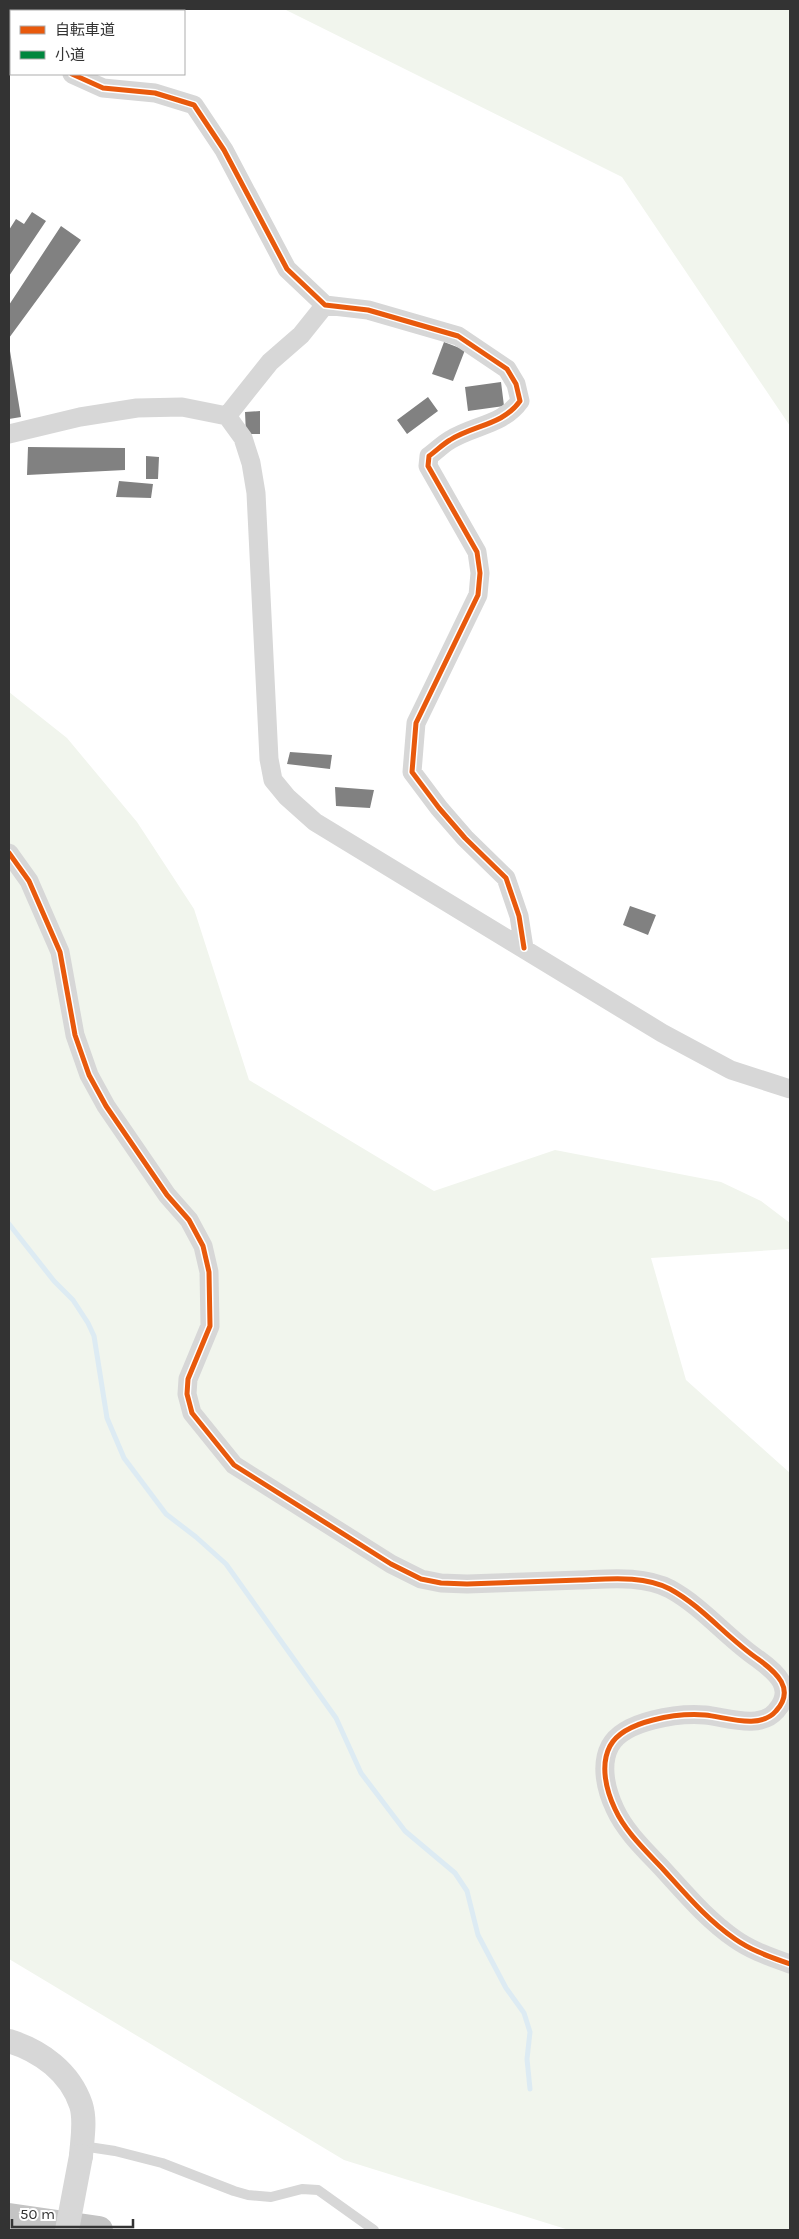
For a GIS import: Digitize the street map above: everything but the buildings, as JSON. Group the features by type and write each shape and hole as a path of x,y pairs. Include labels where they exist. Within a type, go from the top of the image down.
{"highway":[{"path":"9,2217 99,2230"}],"street":[{"path":"74,75 103,88 154,93 194,105 203,115 224,150 287,269 325,305 368,310 458,336 507,369 516,384 520,401 515,408 497,421 451,440 428,456 428,466 477,552 480,573 478,595 416,723 412,772 465,838 506,878 519,916 524,948"},
{"path":"227,416 270,362 300,335 325,305"},
{"path":"9,434 80,417 138,408 182,407 227,416 243,438 251,463 256,492 269,759 273,780 287,797 315,822 662,1034 731,1070 790,1089"},
{"path":"9,854 29,881 60,952 75,1035 89,1075 106,1106 167,1194 189,1220 203,1246 209,1272 210,1326 188,1379 186,1394 192,1413 234,1465 407,1574 442,1582 467,1584 620,1579 657,1583 684,1598 735,1643 775,1671 783,1683 784,1690 781,1705 772,1716 759,1721 684,1715 631,1727 620,1734 611,1744 606,1756 605,1772 608,1792 624,1824 693,1902 715,1924 736,1940 755,1951 790,1964"},
{"path":"9,2041 44,2056 66,2078 81,2106 83,2124 81,2151 67,2230"}],"lane":[{"path":"81,2151 115,2151 162,2162 248,2195 271,2197 302,2189 318,2190 374,2230"}],"shaded area":[{"path":"284,9 790,9 790,426 622,177"},
{"path":"9,692 67,738 137,822 194,909 249,1080 434,1191 555,1150 721,1182 761,1201 790,1223 790,1249 651,1258 686,1380 790,1473 790,2230 569,2230 344,2160 9,1959"}],"waterway":[{"path":"9,1224 54,1281 73,1300 88,1323 94,1336 107,1418 124,1458 166,1514 196,1537 226,1564 336,1718 361,1773 405,1831 455,1873 467,1891 478,1935 506,1988 524,2013 530,2032 527,2059 530,2089"}],"cycle path":[{"path":"74,75 103,88 155,93 194,105 224,150 287,269 325,305 368,310 458,336 507,369 516,384 520,401 513,409 497,420 450,440 429,456 428,466 477,552 480,573 478,595 416,723 412,772 465,838 506,878 519,916 524,948"},
{"path":"9,853 29,881 60,952 75,1035 89,1075 106,1106 167,1195 189,1220 203,1246 209,1272 210,1326 188,1379 187,1394 192,1413 234,1465 391,1564 421,1579 441,1583 467,1584 614,1579 649,1582 670,1589 682,1596 777,1675 784,1688 784,1695 782,1703 769,1717 761,1720 742,1721 705,1715 681,1715 639,1724 617,1737 610,1746 605,1761 605,1778 615,1809 629,1832 696,1905 714,1923 741,1943 790,1964"}]}
